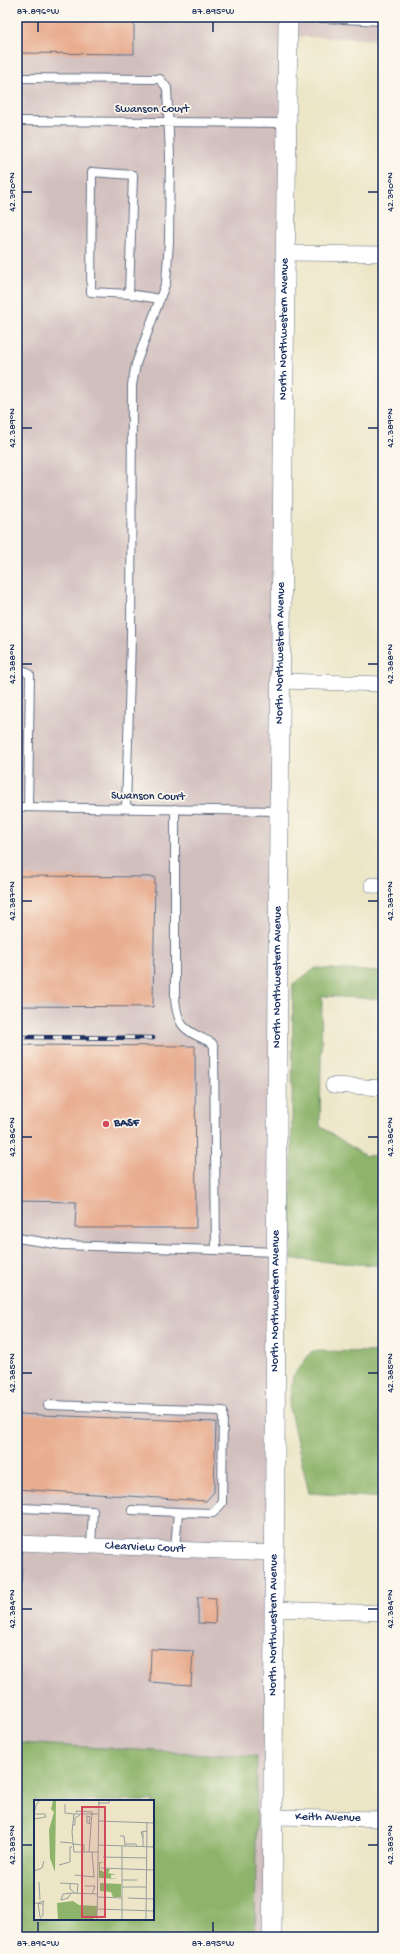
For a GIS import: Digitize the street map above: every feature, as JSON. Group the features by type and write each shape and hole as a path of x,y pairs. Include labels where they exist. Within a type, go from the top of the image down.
{"street":[{"name":"North Northwestern Avenue","path":"272,1937 278,811 281,681 288,17"},
{"path":"286,253 383,254"},
{"path":"281,681 383,684"},
{"path":"333,1084 383,1088"},
{"name":"Clearview Court","path":"18,1543 274,1552"},
{"path":"273,1609 383,1613"},
{"name":"Keith Avenue","path":"272,1817 383,1819"}],"lane":[{"path":"304,17 383,21"},
{"path":"17,78 160,79 167,88 169,122 169,242 166,282 136,364 132,385 131,639 126,808"},
{"name":"Swanson Court","path":"17,122 286,122"},
{"path":"129,294 133,175 92,172 91,292 129,294 160,298"},
{"path":"17,666 30,675 28,807"},
{"name":"Swanson Court","path":"17,808 126,808 278,811"},
{"path":"175,809 176,1015 183,1027 212,1043 214,1047 216,1250"},
{"path":"17,1238 62,1245 276,1252"},
{"path":"48,1405 223,1411 222,1503 213,1513 132,1510"},
{"path":"22,1508 92,1511 92,1546"},
{"path":"175,1549 178,1512"},
{"path":"17,1580 18,1543"}],"shaded area":[{"path":"17,17 383,17 383,40 290,36 275,1937 17,1937"}],"green space":[{"path":"316,968 383,972 383,999 322,996 320,1126 365,1156 381,1155 383,1159 383,1266 291,1259 293,984"},
{"path":"312,1351 383,1352 383,1498 309,1493 289,1407 293,1376"},
{"path":"17,1743 257,1757 255,1934 250,1937 17,1937"}],"building":[{"path":"17,17 134,17 134,54 17,53"},
{"path":"17,876 155,877 153,1007 17,1006"},
{"name":"BASF","path":"17,1045 195,1046 196,1228 75,1228 76,1202 17,1201"},
{"path":"17,1414 216,1422 214,1492 206,1501 17,1489"},
{"path":"198,1597 216,1598 215,1624 198,1623"},
{"path":"151,1649 193,1651 191,1685 150,1682"}],"railway":[{"path":"17,1037 153,1038"}],"place":[{"name":"BASF","path":"106,1124"}]}
